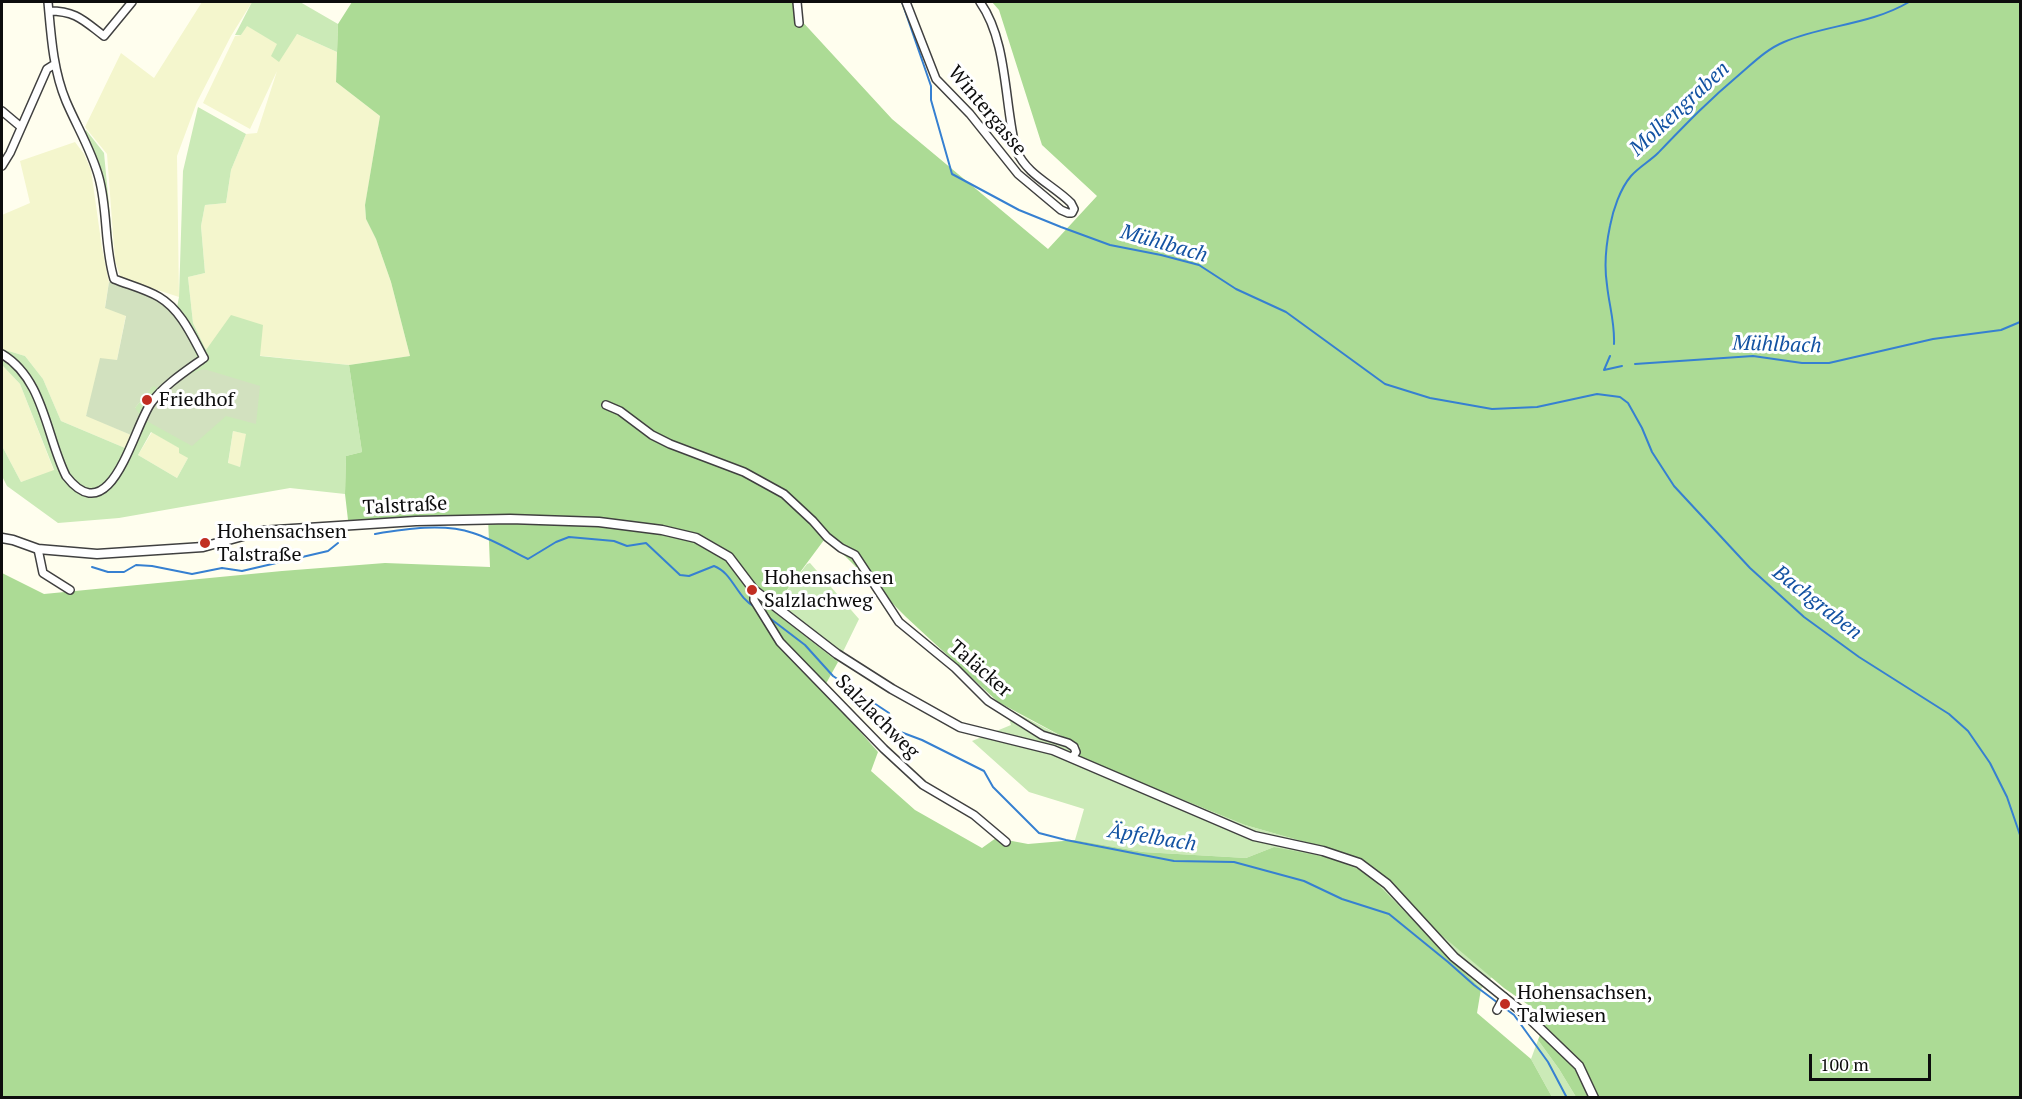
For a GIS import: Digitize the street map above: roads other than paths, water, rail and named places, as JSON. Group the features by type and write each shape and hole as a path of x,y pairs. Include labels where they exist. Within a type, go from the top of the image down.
{"street":[{"path":"2,354 18,367 29,381 66,476 73,485 89,494 104,489 118,471 128,454 140,422 153,400 204,358 181,317 172,307 157,296 114,279 108,250 100,181 93,157 66,99 55,64 48,2"},
{"path":"49,11 66,11 75,14 104,36 132,2"},
{"path":"797,2 799,23"},
{"name":"Wintergasse","path":"906,2 936,79 970,114 1018,174 1061,210 1072,213 1074,209 1065,196 1034,175 1022,162 1016,150 998,43 990,16 980,2"},
{"path":"2,166 47,69 55,64"},
{"path":"2,111 21,127"},
{"name":"Taläcker","path":"606,405 620,411 652,435 744,472 783,494 813,520 827,537 855,555 899,622 955,668 988,701 1042,735 1074,747 1076,752 1072,758"},
{"name":"Talstraße","path":"2,538 39,549 97,554 203,547 261,531 416,521 510,519 599,522 662,530 696,538 729,557 754,590"},
{"path":"39,549 43,573 70,590"},
{"path":"754,590 837,654 892,689 960,727 1053,750 1254,836 1323,851 1359,863 1387,884 1454,957 1550,1037 1579,1066 1594,1098"},
{"name":"Salzlachweg","path":"754,590 754,600 780,642 884,749 922,785 974,815 1006,842"},
{"path":"1497,1010 1504,997"}],"waterway":[{"name":"Mühlbach","path":"902,2 931,86 931,100 952,174 1019,210 1061,227 1110,245 1199,265 1236,289 1286,312 1385,384 1430,398 1492,409 1537,407 1597,394 1620,397 1628,403 1652,452 1674,486 1750,568 1804,617 1859,657 1949,714 1968,731 1990,763 2007,797 2020,835"},
{"name":"Molkengraben","path":"1614,344 1606,278 1607,248 1615,207 1631,176 1658,153 1718,93 1772,48 1799,36 1879,16 1909,2"},
{"name":"Mühlbach","path":"1635,364 1753,356 1802,363 1829,363 1933,339 2001,330 2020,322"},
{"name":"Molkengraben","path":"1604,370 1610,356"},
{"name":"Mühlbach","path":"1604,370 1622,366"},
{"name":"Äpfelbach","path":"375,534 399,530 449,528 487,538 528,559 569,537 614,541 627,546 646,543 680,575 689,576 714,566 720,569 743,597 755,607"},
{"name":"Äpfelbach","path":"92,567 108,572 124,572 136,565 192,574 222,568 242,571 328,551 338,543"},
{"name":"Äpfelbach","path":"767,616 805,645 833,676 889,713 891,724 898,731 922,740 984,771 993,787 1039,833 1174,861 1234,862 1304,881 1342,899 1389,914 1474,985 1514,1015 1548,1062 1567,1098"}],"place":[{"name":"Friedhof","path":"147,400"},
{"name":"Hohensachsen Talstraße","path":"205,543"},
{"name":"Hohensachsen Salzlachweg","path":"752,590"},
{"name":"Hohensachsen, Talwiesen","path":"1505,1004"}],"water label":[{"name":"Bachgraben","path":"1817,603"}]}
